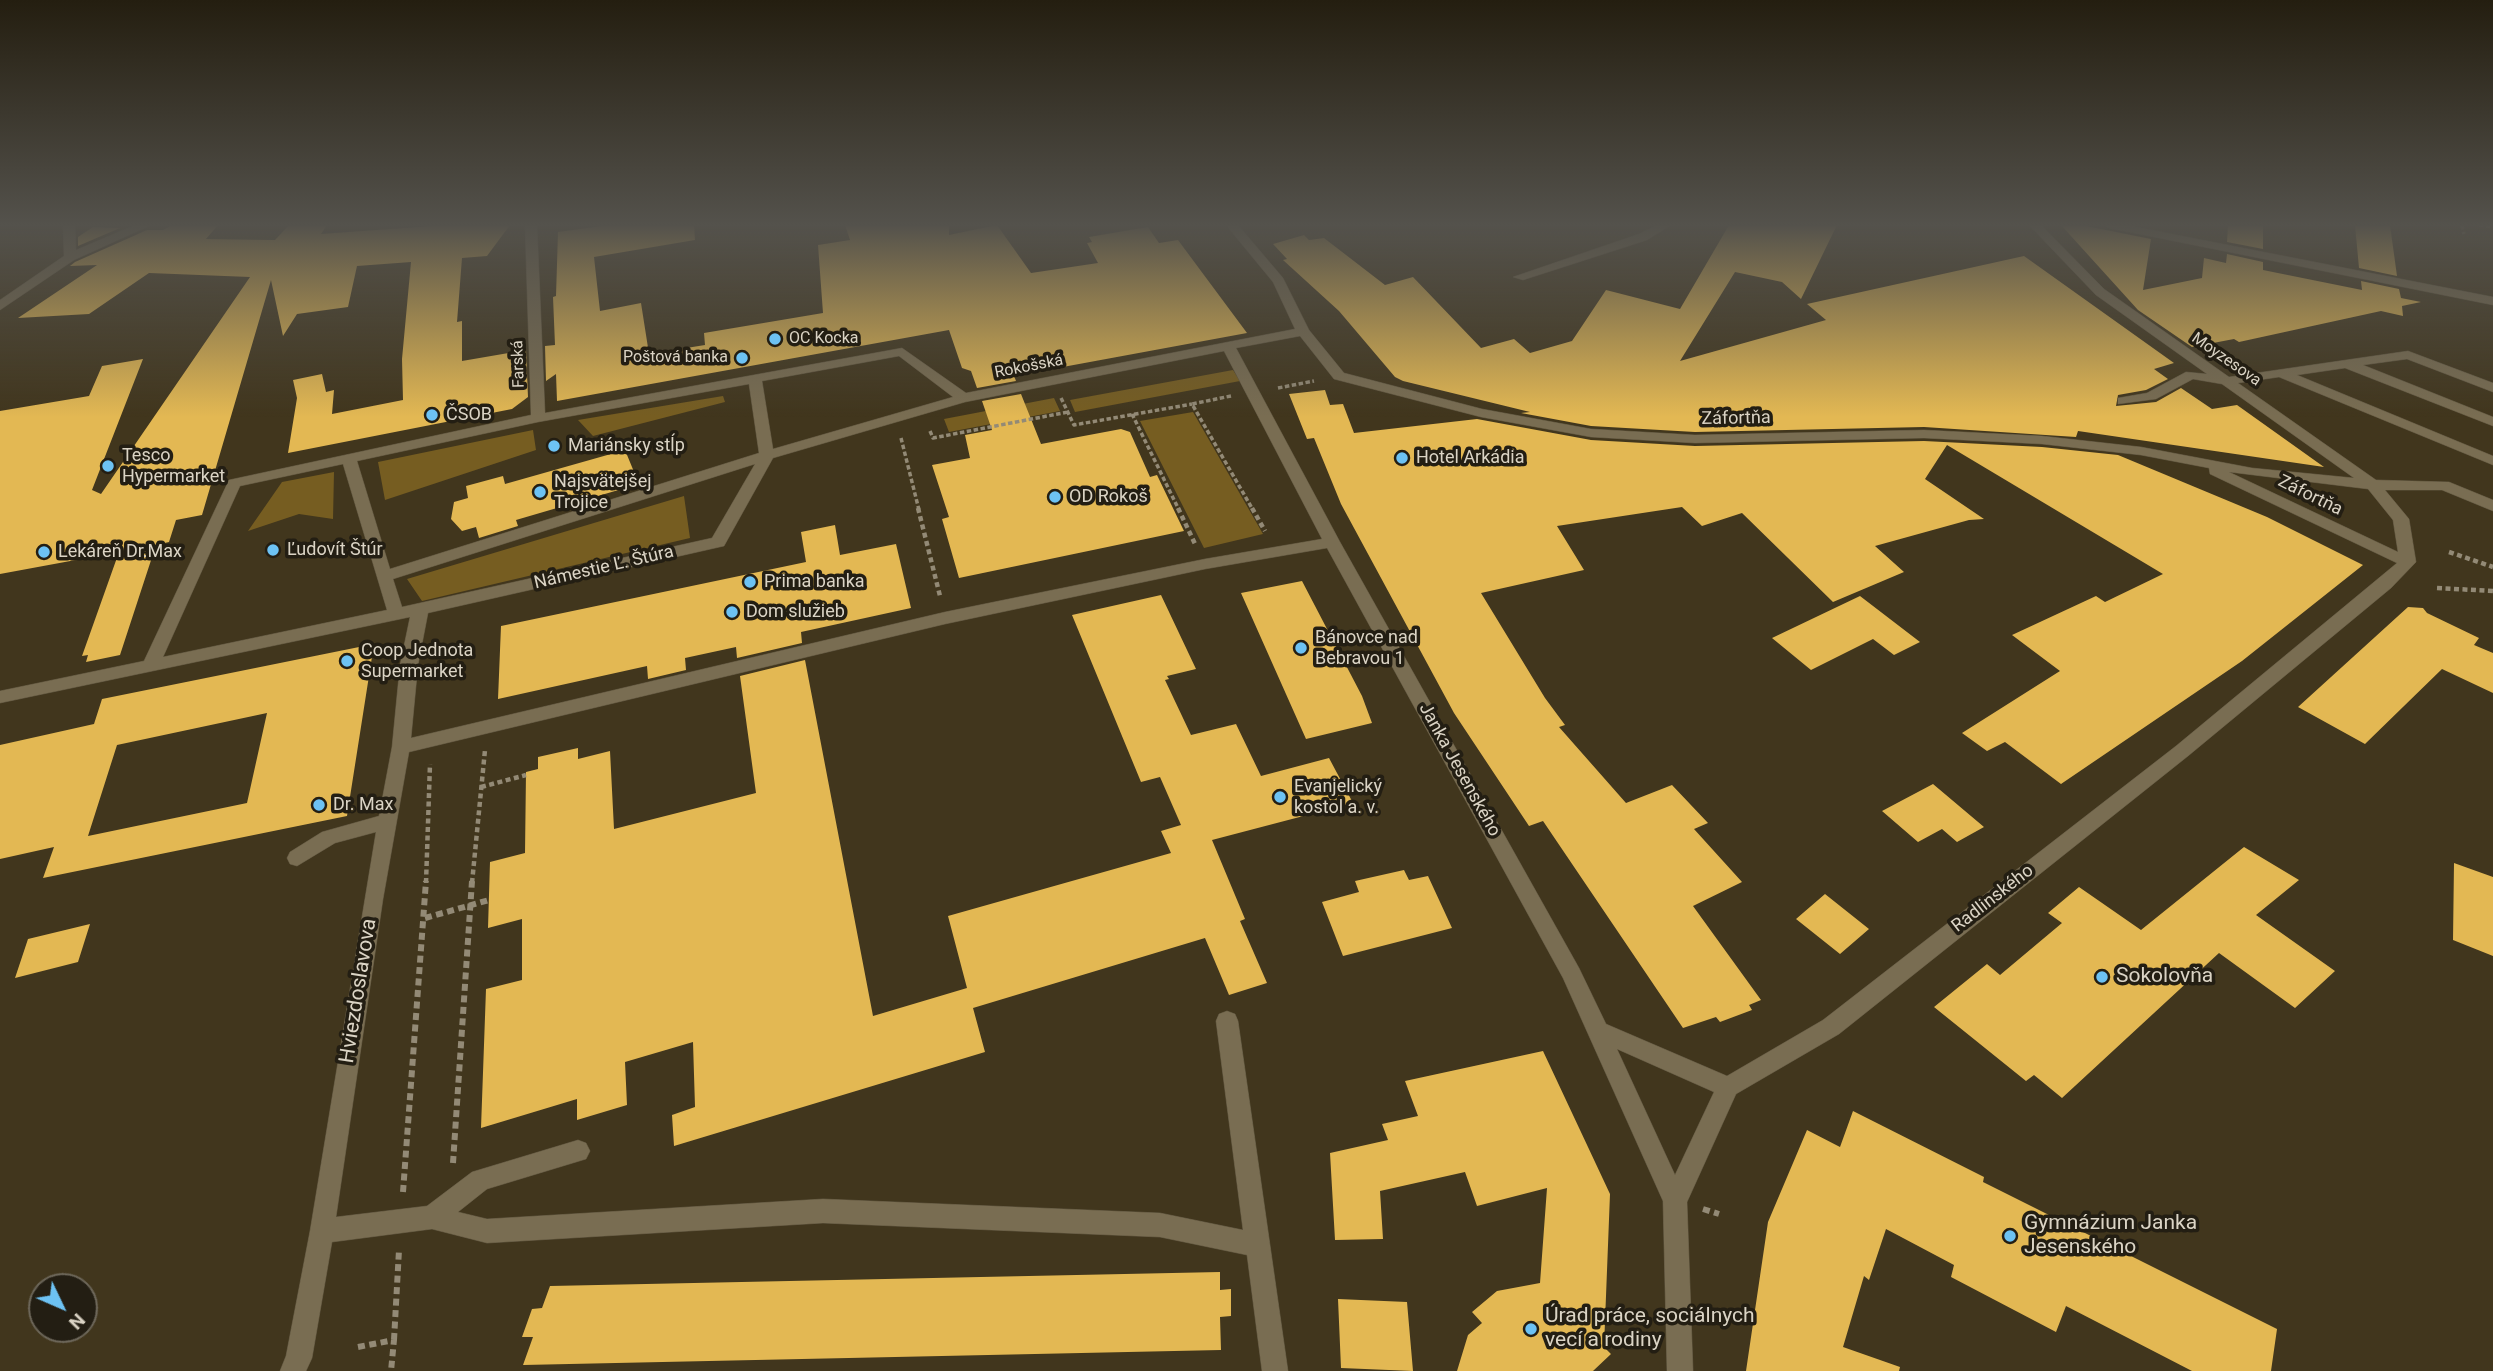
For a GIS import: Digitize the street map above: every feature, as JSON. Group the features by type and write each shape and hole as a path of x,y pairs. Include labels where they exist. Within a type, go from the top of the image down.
{"street":[{"path":"0,306 22,289"},
{"name":"Farská","path":"533,289 538,418"},
{"path":"1283,289 1303,331 1339,376"},
{"name":"Moyzesova","path":"2097,289 2373,485"},
{"path":"2432,289 2493,301"},
{"path":"0,293 18,292"},
{"name":"Rokošská","path":"767,455 962,398 1303,331"},
{"name":"Janka Jesenského","path":"1228,346 1332,542 1572,974 1675,1201"},
{"path":"152,664 234,483 538,418 902,352 962,398"},
{"path":"2123,401 2151,396 2191,375 2226,381 2408,355 2493,387"},
{"path":"2346,363 2493,422"},
{"path":"2280,373 2493,461"},
{"name":"Záfortňa","path":"1339,376 1481,413 1591,433 1695,439 1937,435 2042,440 2141,451 2252,472 2373,485 2444,485 2493,506"},
{"path":"385,576 767,455 755,379"},
{"name":"Námestie Ľ. Štúra","path":"0,697 420,609 718,542 767,455"},
{"path":"349,458 396,614"},
{"name":"Záfortňa","path":"2196,462 2354,539 2408,562"},
{"path":"2373,485 2400,519 2408,562"},
{"path":"401,747 890,630 1205,564 1332,542"},
{"name":"Radlinského","path":"1728,1087 1831,1027 2182,751 2385,584 2408,562"},
{"name":"Hviezdoslavova","path":"293,1371 299,1358 322,1231 373,899 401,747 409,665 420,609"},
{"path":"298,858 329,837 387,821"},
{"path":"1227,1021 1275,1371"},
{"path":"1599,1031 1728,1087 1675,1201 1680,1371"},
{"path":"432,1217 480,1180 578,1152"},
{"path":"322,1231 432,1217 487,1231 823,1211 1160,1225 1259,1245"}],"path":[{"path":"1279,388 1339,376"},
{"path":"1061,399 1074,425 1205,401"},
{"path":"1192,404 1277,551"},
{"path":"929,429 933,438 1068,412"},
{"path":"1132,414 1205,564"},
{"path":"896,417 945,618"},
{"path":"2449,552 2493,567"},
{"path":"2437,588 2493,591"},
{"path":"453,1171 470,905 487,726"},
{"path":"391,1371 425,918 431,740"},
{"path":"481,787 526,775"},
{"path":"425,918 489,900"},
{"path":"358,1347 394,1339"}],"shaded area":[{"path":"1233,370 1240,381 1075,412 1070,400"},
{"path":"723,396 725,402 593,436 578,420"},
{"path":"1054,398 1060,411 949,432 944,419"},
{"path":"1193,412 1263,534 1204,548 1140,421"},
{"path":"533,430 536,450 385,500 378,462"},
{"path":"334,472 333,519 299,514 248,531 282,482"},
{"path":"684,496 690,538 422,601 407,579"}],"building":[{"path":"61,289 126,289 89,314 18,318"},
{"path":"242,289 268,289 202,515 176,520 169,542 156,545 120,655 86,662 88,655 82,656 119,552 0,574 0,411 89,396 102,366 143,359 92,490 101,494"},
{"path":"273,289 352,289 348,307 297,314 283,336"},
{"path":"408,289 460,289 457,322 462,321 462,361 526,350 528,397 512,409 288,453 297,398 293,380 322,374 326,392 334,390 332,414 403,400 402,359"},
{"path":"556,289 598,289 600,311 641,303 649,354 705,345 704,333 823,313 821,289 1214,289 1247,333 1014,376 1016,381 977,388 971,371 962,368 949,330 557,401 556,374 546,381 545,346 555,345 553,297 556,296"},
{"path":"1315,289 1424,289 1481,348 1514,339 1530,353 1572,341 1606,290 1680,309 1692,289 1725,289 1680,361 1826,320 1807,304 1875,289 2070,289 2174,363 2154,369 2168,379 2146,390 2118,395 2116,406 2156,402 2181,388 2212,409 2237,405 2324,467 2078,431 2076,437 1924,427 1695,432 1591,426 1521,413 1530,412 1403,381 1395,377 1339,311"},
{"path":"1790,289 1806,289 1801,299"},
{"path":"2119,289 2399,289 2401,298 2421,302 2402,306 2403,316 2381,311 2239,342 2234,339 2192,347 2138,310"},
{"path":"1325,390 1330,405 1343,404 1354,433 1477,419 1591,440 1695,446 1924,441 2042,447 2118,455 2267,517 2363,565 2242,661 2061,784 2005,742 1987,751 1962,733 2060,671 2012,635 2096,596 2105,602 2163,574 1947,445 1925,479 1984,519 1969,520 1875,546 1904,572 1833,602 1742,513 1702,526 1682,507 1557,526 1584,570 1481,593 1545,698 1565,725 1559,727 1626,803 1672,785 1708,823 1694,829 1742,882 1693,906 1761,1000 1749,1005 1752,1010 1720,1022 1716,1017 1683,1028 1543,821 1529,826 1454,713 1341,504 1314,438 1307,439 1289,394"},
{"name":"OD Rokoš","path":"1021,394 1041,444 1121,429 1130,432 1150,477 1157,475 1184,531 959,578 942,519 949,517 932,465 970,458 965,435 992,430 982,401"},
{"name":"Najsvätejšej Trojice","path":"625,450 639,484 516,520 518,526 479,538 476,527 462,531 451,519 454,502 468,498 466,486 503,476 505,484"},
{"name":"Dom služieb","path":"835,525 840,555 896,544 911,608 801,632 802,643 737,658 736,647 685,658 686,670 648,679 647,666 498,699 501,626 806,562 801,532"},
{"name":"Bánovce nad Bebravou 1","path":"1302,581 1362,696 1372,723 1306,739 1241,593"},
{"path":"1161,595 1196,669 1167,676 1169,679 1165,680 1191,735 1236,724 1261,776 1329,758 1353,803 1212,840 1245,919 1240,921 1267,983 1229,995 1205,938 973,1008 985,1052 674,1146 672,1115 695,1107 693,1042 625,1062 627,1105 577,1120 577,1099 481,1128 486,989 522,980 522,919 488,928 490,862 525,853 526,772 538,769 538,757 578,748 578,759 610,751 614,829 756,793 740,676 805,660 873,1016 967,988 948,916 1171,853 1161,831 1181,825 1160,777 1141,782 1072,615"},
{"path":"1860,596 1920,642 1894,655 1873,639 1811,670 1772,638"},
{"path":"2408,607 2423,608 2427,613 2479,638 2474,645 2493,653 2493,693 2442,669 2365,744 2298,707"},
{"path":"374,644 347,816 43,878 54,847 0,859 0,745 94,724 102,699","holes":["267,713 247,803 88,836 117,745"]},
{"path":"1933,784 1984,827 1957,842 1942,829 1918,842 1882,811"},
{"path":"2244,847 2299,880 2256,915 2335,971 2295,1008 2219,953 2062,1098 2034,1075 2026,1081 1934,1007 1987,964 2000,975 2062,923 2048,913 2079,887 2141,930"},
{"path":"2454,863 2493,877 2493,956 2453,940"},
{"path":"1404,870 1409,880 1428,876 1452,928 1343,956 1322,902 1359,892 1355,881"},
{"path":"1825,894 1869,929 1840,954 1796,919"},
{"path":"90,924 78,962 15,978 28,939"},
{"path":"1543,1051 1610,1194 1604,1347 1611,1354 1593,1371 1457,1371 1468,1335 1482,1323 1472,1312 1497,1291 1540,1283 1547,1188 1477,1206 1465,1172 1380,1191 1383,1239 1335,1240 1330,1153 1388,1140 1382,1124 1418,1116 1405,1081"},
{"name":"Gymnázium Janka Jesenského","path":"1853,1111 1984,1177 1983,1182 2277,1329 2271,1371 2192,1371 2066,1306 2056,1332 1951,1277 1954,1265 1886,1229 1869,1280 1864,1276 1843,1347 1900,1367 1899,1371 1746,1371 1768,1222 1807,1130 1840,1147"},
{"path":"1220,1272 1220,1290 1231,1289 1231,1316 1220,1317 1221,1350 523,1365 533,1337 522,1337 532,1309 542,1308 550,1286"},
{"path":"1338,1299 1407,1302 1413,1371 1341,1368"}],"place":[{"name":"OC Kocka","path":"775,339"},
{"name":"Poštová banka","path":"742,358"},
{"name":"ČSOB","path":"432,415"},
{"name":"Mariánsky stĺp","path":"554,446"},
{"name":"Hotel Arkádia","path":"1402,458"},
{"name":"Tesco Hypermarket","path":"108,466"},
{"name":"Najsvätejšej Trojice","path":"540,492"},
{"name":"OD Rokoš","path":"1055,497"},
{"name":"Ľudovít Štúr","path":"273,550"},
{"name":"Lekáreň Dr.Max","path":"44,552"},
{"name":"Prima banka","path":"750,582"},
{"name":"Dom služieb","path":"732,612"},
{"name":"Bánovce nad Bebravou 1","path":"1301,648"},
{"name":"Coop Jednota Supermarket","path":"347,661"},
{"name":"Evanjelický kostol a. v.","path":"1280,797"},
{"name":"Dr. Max","path":"319,805"},
{"name":"Sokolovňa","path":"2102,977"},
{"name":"Gymnázium Janka Jesenského","path":"2010,1236"},
{"name":"Úrad práce, sociálnych vecí a rodiny","path":"1531,1329"}]}
